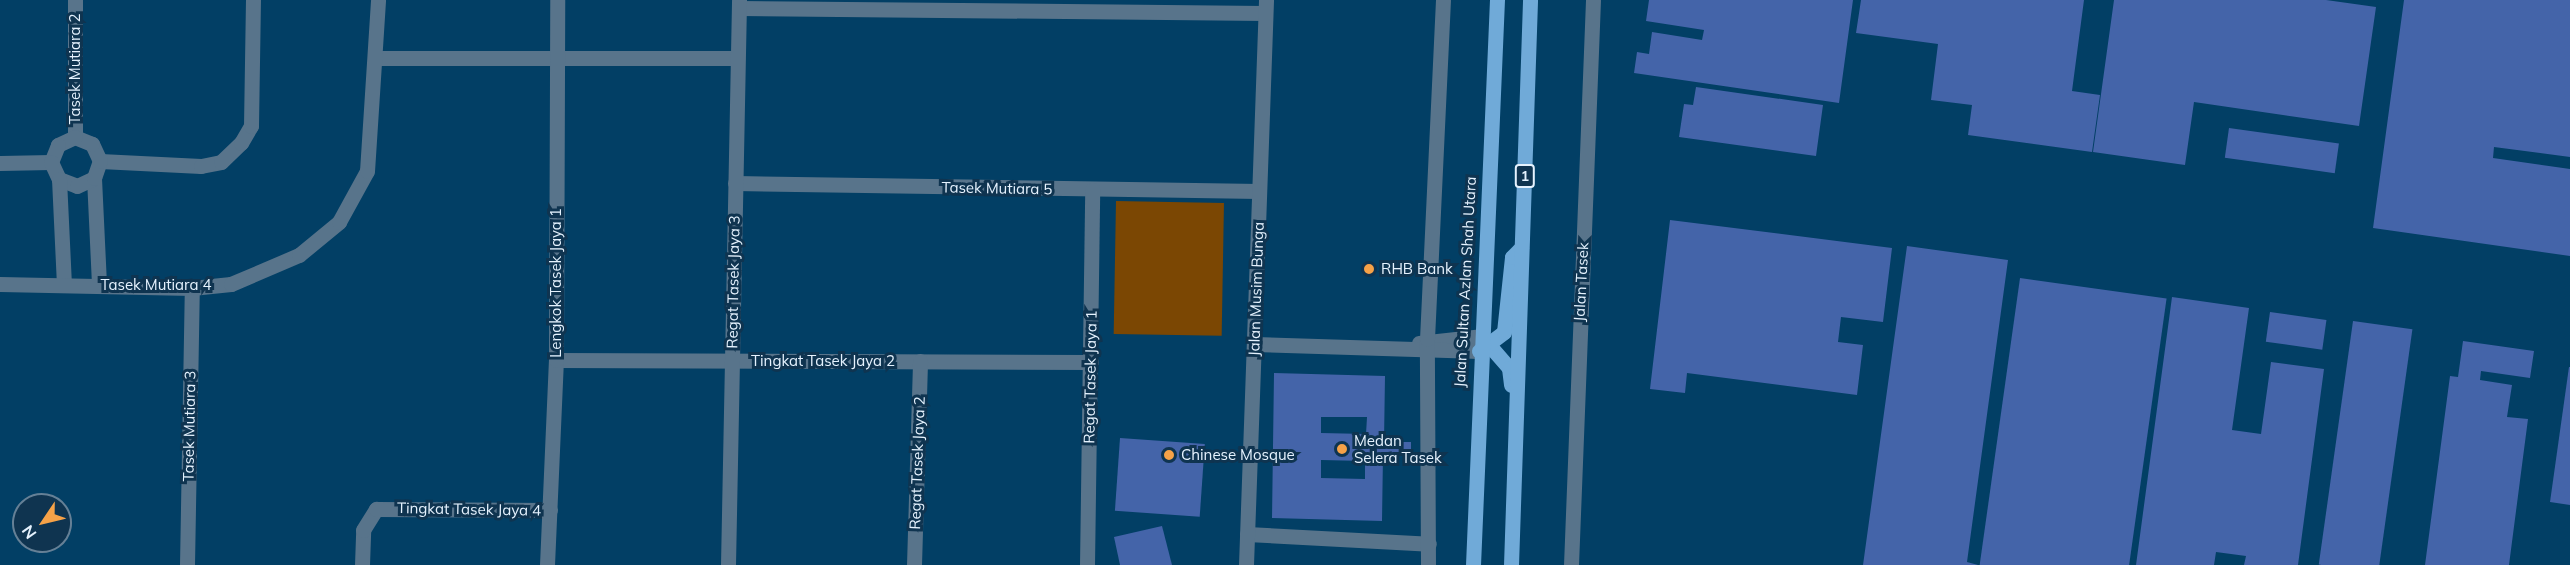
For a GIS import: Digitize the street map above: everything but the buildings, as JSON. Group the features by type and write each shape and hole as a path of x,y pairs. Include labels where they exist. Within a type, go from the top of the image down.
{"main road":[{"name":"Jalan Sultan Azlan Shah Utara","path":"1473,565 1497,0"},
{"name":"1","path":"1511,565 1530,0"},
{"path":"1517,404 1509,368 1484,344 1504,332 1512,257 1523,247"}],"street":[{"name":"Tasek Mutiara 2","path":"75,0 75,137"},
{"path":"99,285 94,178 100,161 201,165 221,162 241,144 251,126 253,0"},
{"name":"Tasek Mutiara 4","path":"0,284 192,288 231,284 299,255 339,222 367,171 378,58 378,0"},
{"name":"Lengkok Tasek Jaya 1","path":"547,565 556,360 558,0"},
{"path":"1428,565 1423,345 1443,0"},
{"name":"Jalan Tasek","path":"1570,565 1593,0"},
{"path":"739,4 1265,6"},
{"name":"Regat Tasek Jaya 3","path":"728,565 739,4"},
{"name":"Jalan Musim Bunga","path":"1246,565 1265,6"},
{"path":"378,58 737,58"},
{"name":"Tasek Mutiara 2","path":"51,162 58,145 75,137 92,144 100,161"},
{"path":"0,163 51,162 59,179 64,284"},
{"path":"59,179 76,186 94,178"},
{"name":"Tasek Mutiara 5","path":"735,183 1259,191"},
{"name":"Regat Tasek Jaya 1","path":"1087,565 1092,190"},
{"name":"Tasek Mutiara 3","path":"187,565 192,288"},
{"path":"1254,344 1484,344"},
{"name":"Tingkat Tasek Jaya 2","path":"556,360 1091,362"},
{"name":"Regat Tasek Jaya 2","path":"914,565 920,362"},
{"name":"Tingkat Tasek Jaya 4","path":"362,565 363,530 376,509 550,510"},
{"path":"1247,534 1429,544"}],"shaded area":[{"path":"1116,201 1224,203 1222,336 1114,334"}],"place":[{"name":"RHB Bank","path":"1369,269"},
{"name":"Medan Selera Tasek","path":"1342,449"},
{"name":"Chinese Mosque","path":"1169,455"}]}
